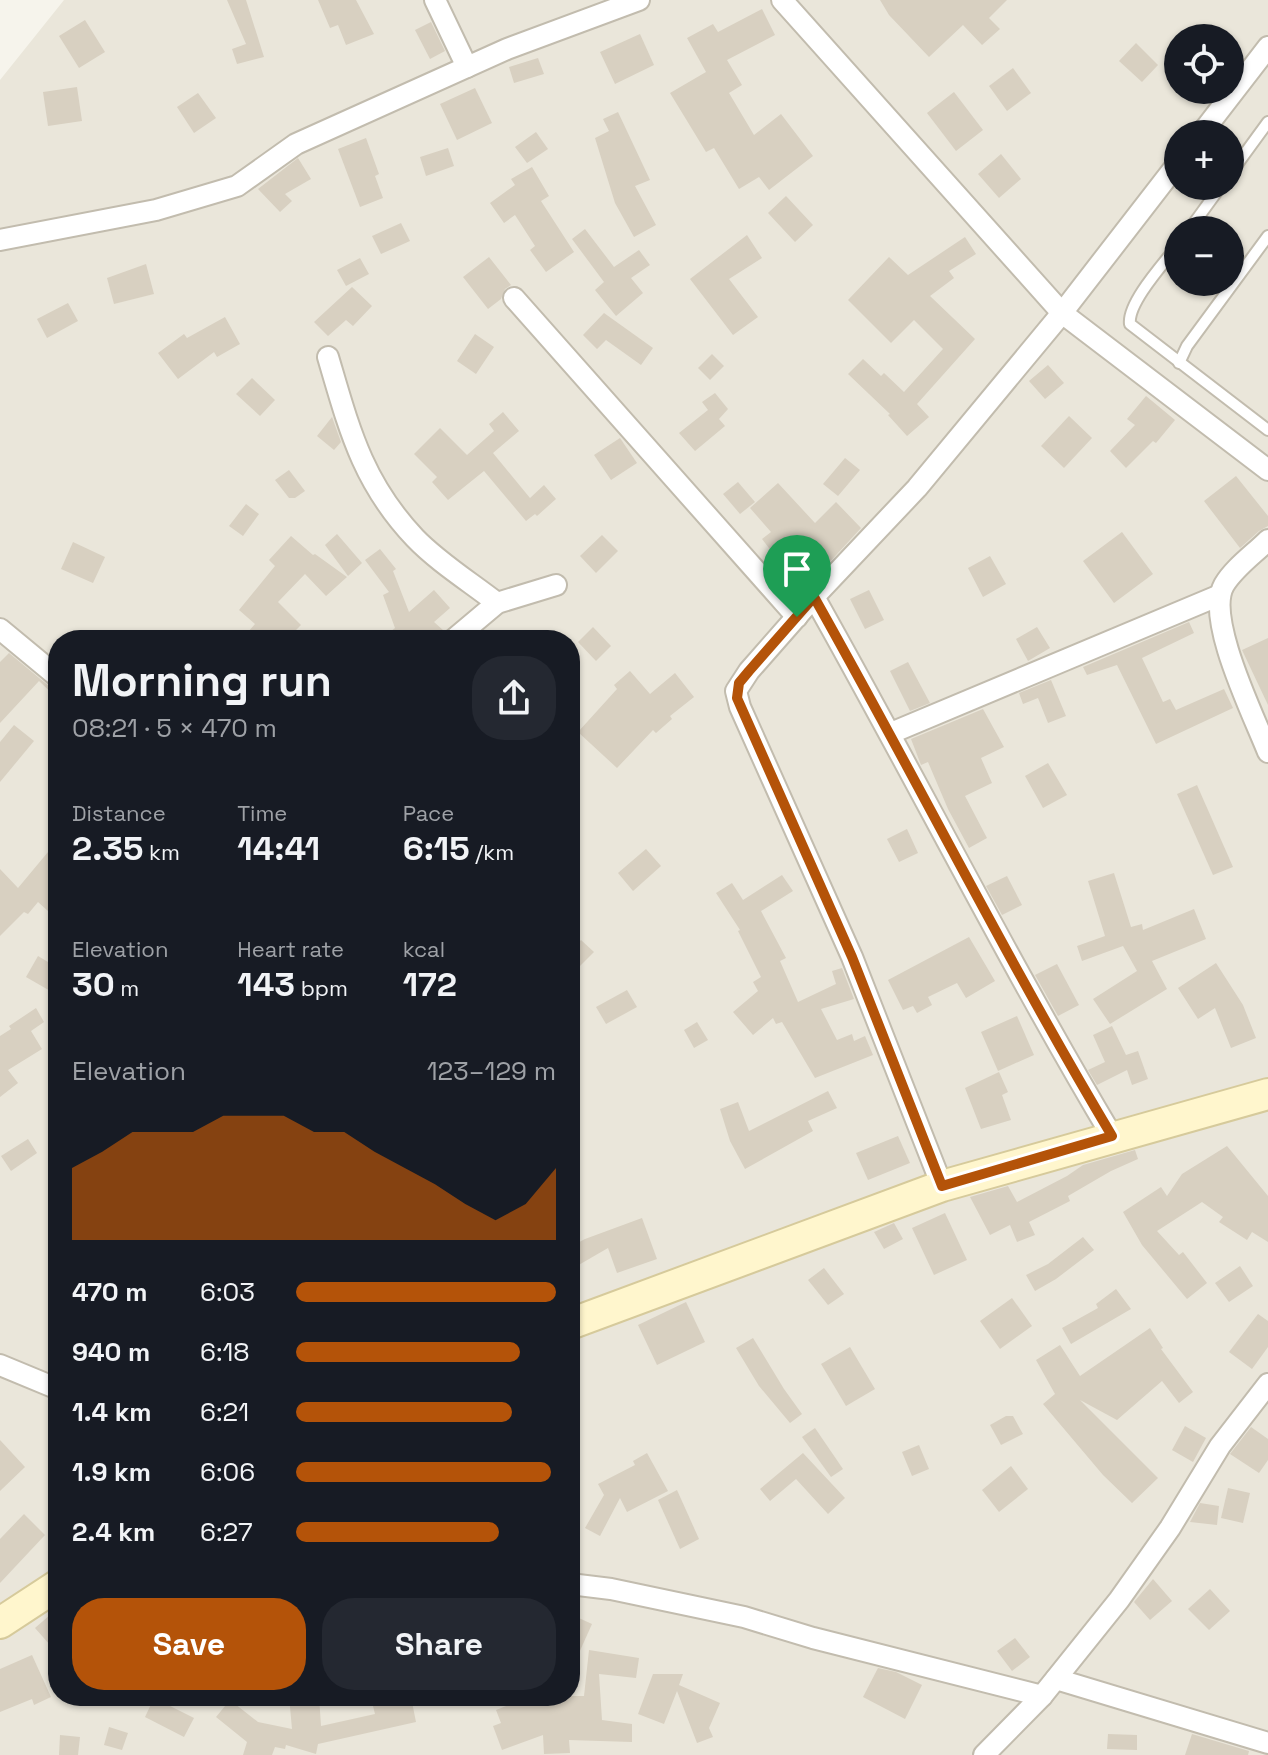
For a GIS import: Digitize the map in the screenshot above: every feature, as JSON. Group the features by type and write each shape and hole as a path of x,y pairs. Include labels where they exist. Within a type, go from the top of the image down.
{"street":[{"path":"435,0 467,67"},
{"path":"0,240 156,210 237,186 296,144 507,49 639,0"},
{"path":"782,0 1062,313 1268,470"},
{"path":"1212,120 1268,47"},
{"path":"942,1186 852,957 737,698 739,683 814,597 917,488 1062,313 1164,181"},
{"path":"514,298 797,617"},
{"path":"328,357 353,442 376,490 416,539 497,603"},
{"path":"1268,540 1225,584 1218,606 1225,642 1268,752"},
{"path":"465,630 497,603 556,585"},
{"path":"891,733 1220,595"},
{"path":"814,597 891,733 1049,1030 1112,1136"},
{"path":"0,629 48,669"},
{"path":"580,1320 942,1186 1268,1094"},
{"path":"0,1365 48,1385"},
{"path":"984,1755 1042,1696 1119,1600 1170,1528 1220,1446 1268,1384"},
{"path":"580,1585 744,1617 813,1638 1042,1696"},
{"path":"0,1623 48,1592"},
{"path":"1056,1679 1268,1743"}],"lane":[{"path":"1244,155 1268,122"},
{"path":"1179,363 1187,346 1268,236"},
{"path":"1164,264 1135,304 1129,321 1268,430"}],"shaded area":[{"path":"64,0 1268,0 1268,1755 0,1755 0,80"}],"building":[{"path":"227,0 246,0 264,57 237,64 232,49 246,44"},
{"path":"318,0 356,0 374,34 346,45 338,25 330,28"},
{"path":"880,0 1007,0 989,18 1000,29 982,45 963,25 929,57 889,15"},
{"path":"762,9 775,35 727,60 742,85 729,93 754,135 781,114 813,156 769,190 759,177 739,189 714,148 706,152 670,93 706,72 687,38 713,24 718,32"},
{"path":"85,20 105,52 79,68 59,36"},
{"path":"431,22 445,51 430,59 415,30"},
{"path":"640,34 654,65 615,84 600,52"},
{"path":"1136,43 1158,65 1142,82 1119,61"},
{"path":"538,58 544,74 514,83 509,67"},
{"path":"1013,68 1031,93 1007,111 989,86"},
{"path":"77,87 82,121 48,126 43,92"},
{"path":"475,88 492,123 457,140 440,104"},
{"path":"954,92 983,130 956,151 927,113"},
{"path":"198,93 216,118 194,133 177,107"},
{"path":"618,112 650,180 635,186 656,225 634,237 615,203 595,138 609,131 603,119"},
{"path":"536,132 548,149 527,163 515,147"},
{"path":"366,138 379,174 375,176 383,198 360,207 338,149"},
{"path":"448,148 454,166 426,176 420,157"},
{"path":"1001,154 1021,179 999,198 978,174"},
{"path":"298,158 311,179 285,194 292,201 280,212 258,189"},
{"path":"532,167 549,196 541,201 574,252 546,272 530,250 535,246 515,215 504,223 490,203 515,185 511,179"},
{"path":"786,196 813,225 795,242 768,213"},
{"path":"401,223 410,241 381,254 372,236"},
{"path":"585,229 614,267 639,250 650,265 631,278 643,293 616,316 595,290 604,282 572,239"},
{"path":"747,235 762,258 729,279 758,317 733,335 690,279"},
{"path":"965,237 976,254 949,271 954,278 930,296 975,339 917,404 929,417 907,436 890,414 848,374 863,359 904,392 943,349 914,320 891,343 848,300 889,257 908,275"},
{"path":"489,257 511,285 505,289 501,299 488,309 463,277"},
{"path":"360,258 369,274 346,286 337,270"},
{"path":"146,264 154,294 114,304 107,278"},
{"path":"352,287 372,306 353,326 346,320 328,336 314,322"},
{"path":"68,303 78,321 47,338 37,319"},
{"path":"604,313 653,348 641,365 606,340 597,349 583,335"},
{"path":"225,317 240,344 217,357 214,352 178,379 158,353 184,334 187,338"},
{"path":"475,334 494,347 476,374 457,361"},
{"path":"712,354 724,366 710,380 698,368"},
{"path":"1048,365 1064,383 1045,399 1029,381"},
{"path":"252,378 275,400 260,416 236,394"},
{"path":"715,393 728,409 719,419 725,426 695,451 679,433 708,410 702,402"},
{"path":"1146,396 1175,420 1156,443 1153,441 1126,468 1110,451 1135,425 1127,419"},
{"path":"503,412 519,431 493,453 530,498 544,485 556,499 537,516 535,514 526,521 484,471 448,500 432,482 437,477 414,454 440,428 467,455 494,431 489,424"},
{"path":"1069,416 1092,438 1064,468 1041,446"},
{"path":"332,417 341,442 334,450 317,436"},
{"path":"620,438 637,463 611,480 594,455"},
{"path":"845,458 860,470 838,496 823,484"},
{"path":"289,470 305,491 295,498 289,498 275,480"},
{"path":"1236,476 1268,516 1268,526 1240,548 1204,501"},
{"path":"738,482 755,502 740,514 723,494"},
{"path":"778,483 815,523 836,502 861,528 826,566 814,553 806,557 796,542 775,556 762,539 771,532 750,508"},
{"path":"246,504 259,514 243,536 229,526"},
{"path":"1122,532 1153,574 1114,603 1083,561"},
{"path":"337,534 362,563 348,576 325,545"},
{"path":"602,535 618,551 596,573 580,556"},
{"path":"291,536 347,577 326,596 305,574 278,602 301,625 296,630 250,630 255,624 239,610 275,566 269,560"},
{"path":"73,542 105,557 93,583 61,569"},
{"path":"380,549 396,569 393,571 409,612 434,590 450,608 434,622 443,630 392,630 395,628 383,595 389,592 365,560"},
{"path":"990,556 1006,584 983,597 968,568"},
{"path":"869,590 884,620 865,629 850,599"},
{"path":"1189,622 1194,633 1142,658 1163,702 1170,699 1176,710 1224,689 1233,708 1156,744 1117,665 1087,675 1083,667"},
{"path":"593,627 611,646 596,661 580,644 580,640"},
{"path":"1037,627 1050,648 1028,661 1016,639"},
{"path":"1268,638 1268,705 1242,650"},
{"path":"9,653 48,685 48,690 39,681 0,723 0,662"},
{"path":"908,662 930,703 910,711 890,671"},
{"path":"630,671 650,694 675,673 694,697 670,716 672,719 656,733 653,730 617,768 580,734 580,730 617,689 614,685"},
{"path":"1051,680 1066,716 1048,723 1038,698 1023,704 1019,693"},
{"path":"983,709 1004,747 981,758 992,783 965,796 987,838 969,848 928,762 921,765 911,739"},
{"path":"14,725 34,741 0,782 0,742"},
{"path":"1048,763 1067,795 1043,808 1025,776"},
{"path":"1197,785 1233,867 1213,875 1177,794"},
{"path":"907,829 918,853 899,862 887,839"},
{"path":"646,849 661,866 633,891 618,873"},
{"path":"48,852 48,911 38,902 0,936 0,869 18,888"},
{"path":"1114,873 1131,927 1142,924 1143,930 1194,909 1206,939 1152,961 1167,989 1110,1024 1093,999 1137,971 1123,946 1082,961 1077,946 1105,936 1088,881"},
{"path":"782,875 793,891 761,911 786,958 780,961 798,1002 836,984 832,971 842,968 854,999 821,1009 837,1040 852,1034 854,1041 865,1036 873,1055 815,1078 782,1022 776,1024 773,1018 753,1035 733,1012 758,991 753,982 761,977 740,930 716,893 732,883 743,900"},
{"path":"1007,876 1022,905 1002,915 986,886"},
{"path":"969,937 995,981 966,998 957,983 928,997 932,1005 917,1013 913,1006 903,1010 888,980"},
{"path":"580,941 594,952 580,966"},
{"path":"38,956 48,962 48,990 26,977"},
{"path":"1216,963 1243,1005 1256,1038 1231,1048 1215,1008 1198,1019 1178,988"},
{"path":"1057,964 1079,1005 1058,1016 1035,975"},
{"path":"627,990 637,1007 606,1024 596,1007"},
{"path":"36,1008 44,1022 31,1031 42,1049 8,1070 18,1083 0,1097 0,1036"},
{"path":"1017,1016 1034,1055 998,1071 981,1032"},
{"path":"697,1022 708,1040 694,1048 684,1030"},
{"path":"1112,1026 1126,1055 1138,1051 1148,1079 1132,1085 1127,1070 1097,1085 1088,1070 1105,1062 1093,1035"},
{"path":"999,1072 1008,1092 1002,1095 1011,1120 981,1129 965,1088"},
{"path":"828,1091 837,1108 808,1121 813,1131 745,1169 730,1141 720,1109 738,1102 749,1131"},
{"path":"898,1136 910,1163 868,1180 856,1153"},
{"path":"28,1139 37,1153 11,1171 1,1156"},
{"path":"1227,1146 1268,1196 1268,1242 1252,1232 1247,1240 1219,1222 1223,1217 1202,1202 1157,1231 1179,1255 1183,1252 1207,1283 1187,1299 1142,1245 1123,1212 1161,1187 1167,1196 1182,1174"},
{"path":"1135,1150 1138,1159 1111,1171 1068,1196 1070,1201 1029,1222 1035,1235 1017,1242 1010,1225 990,1235 970,1197 1008,1186 1017,1202 1083,1165"},
{"path":"945,1213 967,1260 934,1275 912,1228"},
{"path":"642,1218 657,1259 617,1273 608,1248 580,1264 580,1242"},
{"path":"894,1223 903,1239 884,1249 874,1232"},
{"path":"1083,1237 1094,1250 1035,1291 1026,1275 1048,1264"},
{"path":"1240,1266 1253,1286 1229,1302 1215,1283"},
{"path":"824,1268 844,1294 828,1305 808,1280"},
{"path":"1116,1289 1131,1309 1071,1344 1062,1328 1098,1308 1096,1304"},
{"path":"1012,1298 1032,1326 1000,1349 980,1321"},
{"path":"686,1302 705,1342 657,1365 638,1325"},
{"path":"1258,1314 1268,1321 1268,1347 1252,1369 1229,1352"},
{"path":"1150,1328 1161,1349 1193,1392 1179,1403 1162,1381 1117,1420 1080,1400 1158,1478 1132,1503 1103,1475 1043,1404 1055,1394 1036,1360 1060,1345 1080,1376"},
{"path":"753,1338 802,1414 790,1423 759,1386 736,1348"},
{"path":"850,1347 875,1389 846,1406 821,1364"},
{"path":"1006,1416 1013,1416 1023,1434 1001,1445 990,1425"},
{"path":"1185,1426 1206,1438 1193,1462 1172,1450"},
{"path":"1251,1427 1268,1439 1268,1460 1259,1473 1230,1454"},
{"path":"815,1428 843,1469 831,1477 802,1437"},
{"path":"0,1440 25,1467 0,1491"},
{"path":"919,1445 929,1469 912,1476 902,1452"},
{"path":"647,1453 668,1491 627,1512 620,1498 600,1536 585,1528 604,1495 598,1484 635,1465 633,1461"},
{"path":"803,1453 845,1498 828,1514 796,1479 770,1501 760,1489"},
{"path":"1011,1466 1028,1489 999,1512 982,1490"},
{"path":"1228,1488 1250,1493 1243,1523 1221,1518"},
{"path":"677,1490 699,1539 680,1549 658,1500"},
{"path":"1200,1503 1219,1506 1217,1525 1190,1522"},
{"path":"24,1514 45,1535 0,1583 0,1539"},
{"path":"1153,1579 1172,1601 1150,1620 1134,1602"},
{"path":"1210,1589 1230,1611 1209,1630 1188,1609"},
{"path":"48,1617 48,1643 35,1628"},
{"path":"580,1619 592,1624 580,1651"},
{"path":"1015,1638 1030,1657 1012,1671 997,1651"},
{"path":"589,1650 639,1658 636,1678 599,1674 602,1720 632,1724 632,1742 569,1740 570,1753 544,1754 543,1735 502,1750 493,1726 501,1723 496,1710 506,1706 580,1706 580,1696 584,1696"},
{"path":"32,1655 48,1690 48,1698 34,1705 32,1699 0,1712 0,1669"},
{"path":"878,1668 896,1672 922,1685 905,1719 863,1697"},
{"path":"653,1674 683,1674 679,1685 720,1703 709,1728 713,1737 697,1743 677,1691 664,1724 638,1714"},
{"path":"150,1706 170,1706 194,1718 184,1737 145,1717"},
{"path":"225,1706 238,1706 258,1722 292,1729 290,1706 320,1706 321,1726 375,1714 373,1706 413,1706 416,1722 318,1744 316,1754 286,1745 285,1749 275,1747 272,1755 243,1755 247,1742 216,1717"},
{"path":"109,1727 128,1733 122,1750 104,1745"},
{"path":"1108,1734 1137,1735 1137,1750 1107,1749"},
{"path":"1192,1734 1249,1751 1248,1755 1185,1755"},
{"path":"60,1735 80,1737 78,1755 59,1755"}],"route":[{"path":"814,597 891,733 1049,1030 1112,1136 942,1186 852,957 737,698 739,683 797,617 814,597"}]}
